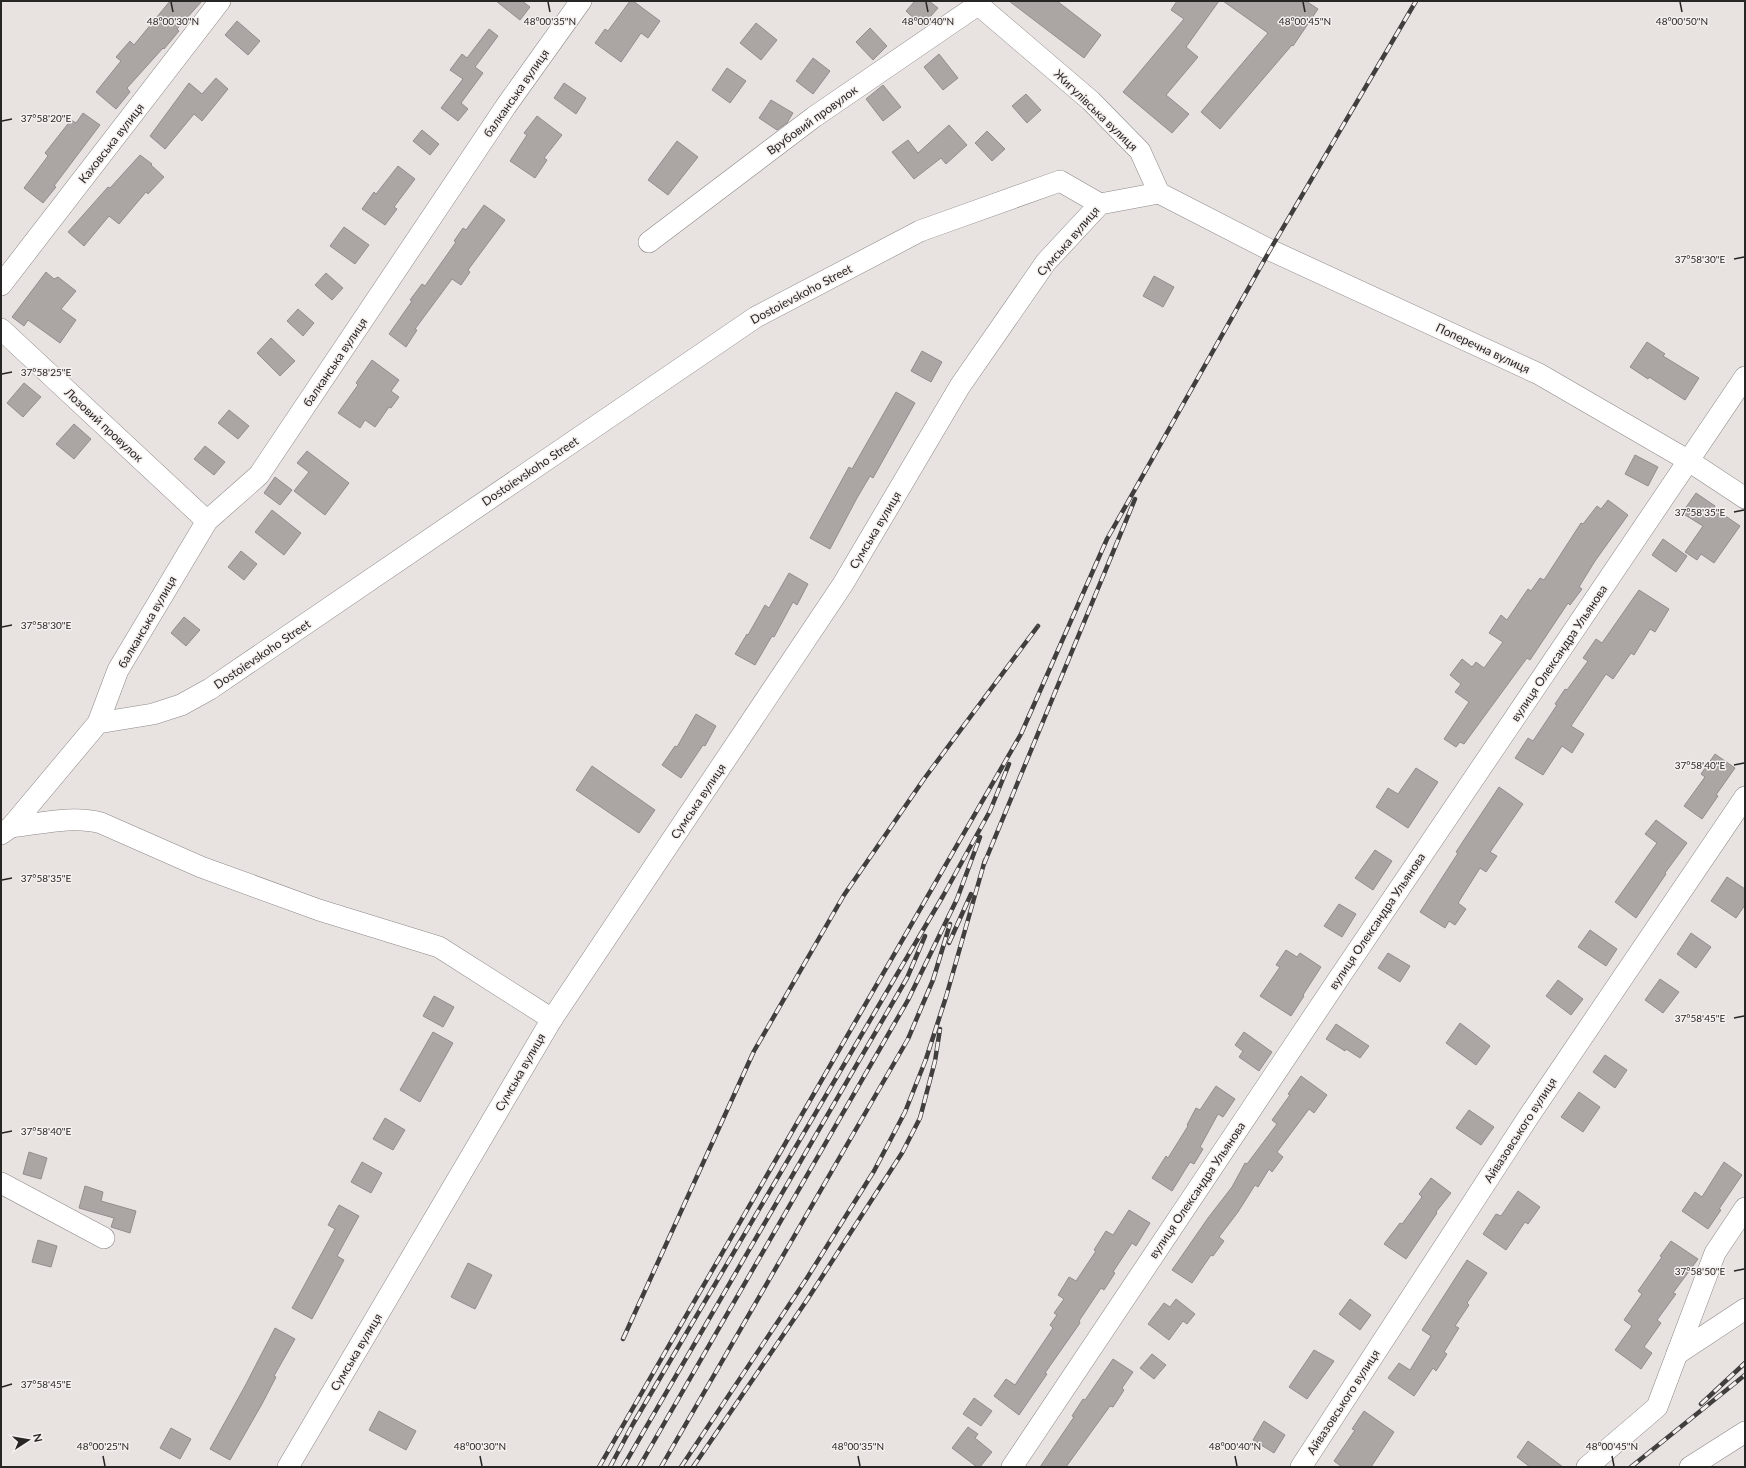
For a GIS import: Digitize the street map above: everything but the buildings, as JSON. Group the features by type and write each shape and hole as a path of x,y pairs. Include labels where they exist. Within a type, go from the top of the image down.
{"street":[{"name":"Каховська вулиця","path":"1,285 220,1"},
{"name":"балканська вулиця","path":"98,723 118,670 207,521 259,475 502,112 581,1"},
{"name":"Жигулівська вулиця","path":"977,3 1091,101 1140,151 1159,193"},
{"name":"Врубовий провулок","path":"649,242 814,117 977,3"},
{"name":"Dostoievskoho Street","path":"98,723 153,714 181,705 210,689 756,317 920,231 1060,181 1100,204"},
{"name":"Сумська вулиця","path":"288,1467 552,1019 844,584 960,386 1046,262 1100,204 1159,193"},
{"name":"Поперечна вулиця","path":"1159,193 1210,220 1539,374 1689,461 1745,498"},
{"name":"Лозовий провулок","path":"1,329 207,521"},
{"name":"вулиця Олександра Ульянова","path":"1012,1467 1337,981 1745,377"},
{"path":"6,831 98,723"},
{"name":"Айвазовського вулиця","path":"1301,1467 1529,1116 1745,797"},
{"path":"6,831 69,820 88,820 101,823 201,867 319,910 439,947 552,1019"},
{"path":"1,1183 104,1238"},
{"path":"1587,1467 1657,1407 1715,1253 1745,1208"},
{"path":"1677,1354 1745,1309"},
{"path":"1690,1467 1745,1432"}],"railway":[{"path":"599,1467 1021,734 1107,539 1270,250 1416,1"},
{"path":"984,864 1135,499"},
{"path":"623,1339 754,1051 844,895 924,779 1038,626"},
{"path":"610,1467 633,1424 943,896 990,811 1009,764"},
{"path":"639,1467 908,1000 957,899 980,837"},
{"path":"681,1467 807,1278 874,1171 905,1112 926,1059 946,997 985,860"},
{"path":"949,943 971,894"},
{"path":"661,1467 908,1039 933,980 950,924"},
{"path":"623,1467 907,978 925,936"},
{"path":"693,1467 807,1300 902,1153 920,1118 935,1061 940,1029"},
{"path":"1701,1404 1745,1363"},
{"path":"1631,1467 1745,1375"}]}
